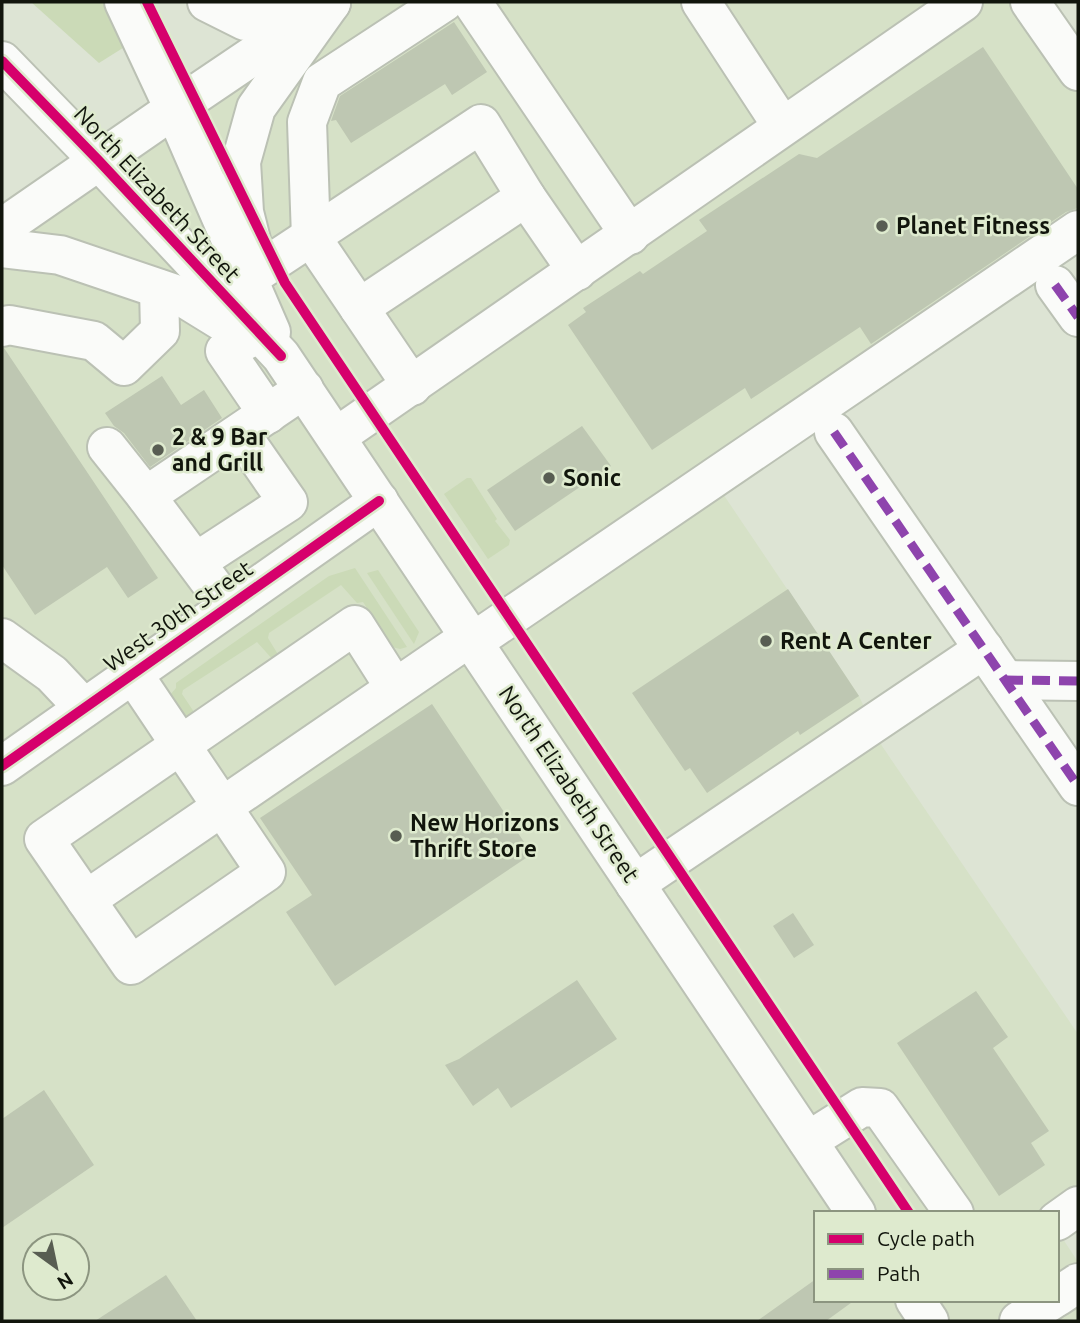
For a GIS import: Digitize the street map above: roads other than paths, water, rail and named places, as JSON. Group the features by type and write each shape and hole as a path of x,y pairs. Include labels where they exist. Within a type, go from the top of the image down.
{"main road":[{"name":"North Elizabeth Street","path":"124,2 174,109 265,347"},
{"path":"207,2 244,21 332,2"},
{"path":"2,228 332,2"},
{"path":"265,347 259,271 244,212 241,162 256,108 332,2"},
{"path":"412,386 311,237 307,122 322,82 444,2"},
{"path":"471,2 630,234"},
{"path":"701,2 782,127"},
{"path":"336,437 963,2"},
{"path":"1030,2 1078,71"},
{"name":"North Elizabeth Street","path":"2,61 99,161 304,389 855,1211"},
{"path":"259,271 481,124 526,197 577,271"},
{"path":"359,308 526,197"},
{"path":"86,900 395,688 471,640 1078,230"},
{"path":"2,248 60,255 181,296 265,347"},
{"path":"1055,285 1078,317"},
{"path":"2,327 9,325 93,341 124,366 160,331 159,289"},
{"path":"265,347 225,351 288,502 316,544"},
{"path":"146,496 304,389"},
{"path":"834,432 1078,786"},
{"path":"107,447 228,606"},
{"name":"West 30th Street","path":"2,766 379,501"},
{"path":"196,562 288,502"},
{"path":"240,533 269,577"},
{"path":"133,674 181,745 222,807 266,872 131,965 44,839 181,745 355,625 395,688"},
{"path":"2,638 52,674 84,708"},
{"path":"635,884 995,664 1078,681"},
{"path":"808,1140 862,1107 880,1108 953,1211"},
{"path":"1059,1220 1078,1206"},
{"path":"1059,1296 1078,1283"},
{"path":"1019,1321 1049,1302"}],"place":[{"name":"Planet Fitness","path":"882,226"},
{"name":"2 & 9 Bar and Grill","path":"158,450"},
{"name":"Sonic","path":"549,478"},
{"name":"Rent A Center","path":"766,641"},
{"name":"New Horizons Thrift Store","path":"396,836"}]}
